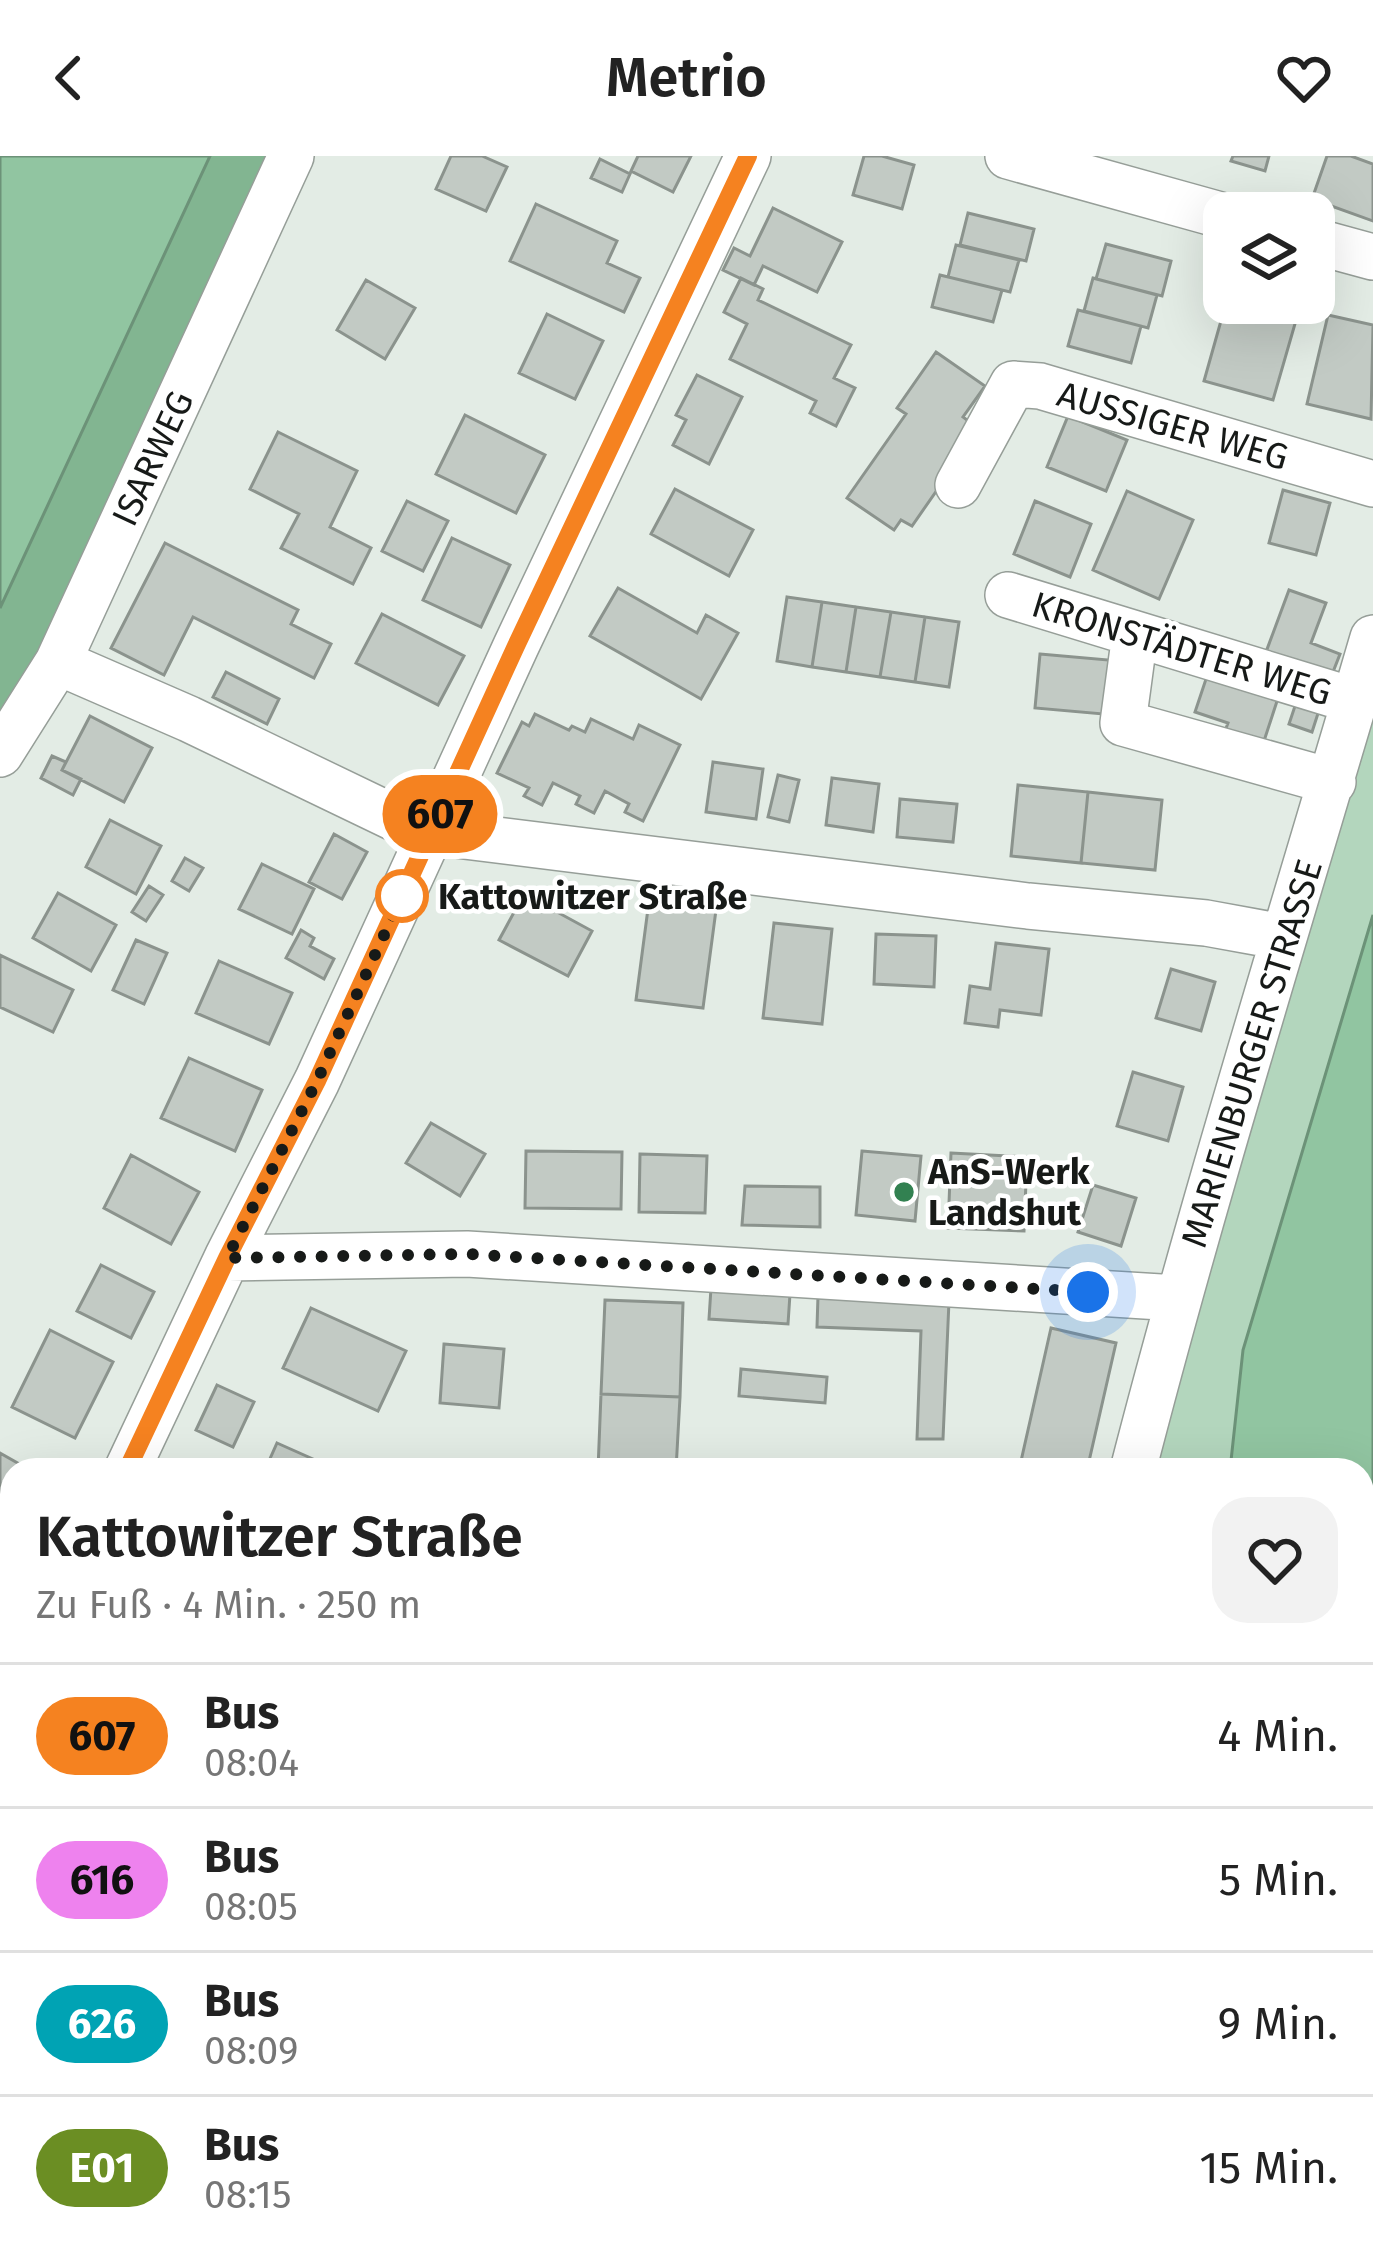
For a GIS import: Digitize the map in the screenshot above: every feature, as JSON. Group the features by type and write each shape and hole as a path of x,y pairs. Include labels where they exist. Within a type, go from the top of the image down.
{"street":[{"name":"ISARWEG","path":"0,754 58,662 291,156"},
{"path":"132,1458 232,1228 317,1081 748,156"},
{"path":"1008,156 1203,210"},
{"path":"1335,247 1373,257"},
{"name":"AUSSIGER WEG","path":"958,485 1013,383 1040,386 1373,484"},
{"name":"KRONSTÄDTER WEG","path":"1009,595 1354,701"},
{"path":"1135,634 1123,722 1334,782"},
{"name":"MARIENBURGER STRASSE","path":"1136,1458 1178,1298 1373,638"},
{"path":"58,662 431,832 1028,906 1206,923 1283,938"},
{"path":"232,1228 467,1254 1178,1298"}],"shaded area":[{"path":"0,156 210,156 0,608"},
{"path":"210,156 291,156 0,731 0,608"},
{"path":"1373,638 1373,915 1244,1350 1231,1458 1136,1458"},
{"path":"1373,915 1373,1458 1231,1458 1243,1350"}],"building":[{"path":"451,156 482,156 507,167 486,211 436,189"},
{"path":"638,156 691,156 673,192 631,171"},
{"path":"864,156 914,165 902,209 853,195"},
{"path":"1233,156 1269,156 1265,171 1231,161"},
{"path":"1327,156 1351,156 1373,164 1373,221 1335,207 1335,192 1314,192"},
{"path":"600,159 630,174 622,192 591,178"},
{"path":"536,204 617,241 607,263 640,278 624,312 510,261"},
{"path":"773,208 842,242 817,292 763,266 754,285 723,270 734,248 750,256"},
{"path":"968,213 1034,229 1026,261 960,245"},
{"path":"1106,244 1171,261 1162,296 1096,279"},
{"path":"956,245 1019,260 1010,292 948,277"},
{"path":"940,275 1002,290 993,322 932,307"},
{"path":"741,278 763,289 758,300 851,345 834,378 855,388 836,426 810,413 816,401 730,359 747,324 724,312"},
{"path":"1093,278 1157,295 1148,328 1084,311"},
{"path":"366,280 415,308 385,359 337,330"},
{"path":"1078,310 1141,326 1131,363 1068,346"},
{"path":"547,314 603,341 575,399 519,373"},
{"path":"1335,317 1373,325 1371,419 1307,404 1326,324 1335,324"},
{"path":"1220,324 1295,324 1273,400 1204,381"},
{"path":"936,352 985,386 963,417 971,423 960,457 912,526 901,520 894,530 847,498 906,414 897,408"},
{"path":"697,375 742,397 709,464 673,445 686,420 676,415"},
{"path":"465,415 545,455 516,513 436,474"},
{"path":"1068,416 1127,440 1106,491 1047,467"},
{"path":"278,432 357,471 330,527 371,548 353,584 281,548 299,514 250,489"},
{"path":"675,489 753,530 729,576 651,534"},
{"path":"1283,490 1330,503 1316,555 1269,543"},
{"path":"1127,491 1193,520 1159,599 1093,570"},
{"path":"407,501 448,521 423,571 382,551"},
{"path":"1035,501 1091,524 1070,577 1014,554"},
{"path":"452,538 510,565 481,627 423,600"},
{"path":"165,543 298,610 291,624 331,644 314,678 193,617 164,675 111,648"},
{"path":"618,588 697,633 706,615 738,633 701,699 590,636"},
{"path":"1289,590 1326,603 1311,643 1340,654 1331,677 1266,652"},
{"path":"787,597 822,602 812,667 777,661"},
{"path":"822,602 856,607 846,672 812,667"},
{"path":"856,607 891,612 880,677 846,672"},
{"path":"891,612 925,617 915,682 880,677"},
{"path":"382,614 464,656 438,705 356,663"},
{"path":"925,617 959,622 949,687 915,682"},
{"path":"1040,654 1120,661 1114,715 1035,708"},
{"path":"1209,670 1280,692 1263,744 1225,731 1228,723 1195,712"},
{"path":"226,672 279,699 267,724 213,697"},
{"path":"1299,694 1322,701 1312,732 1289,724"},
{"path":"535,714 585,732 591,719 633,739 639,725 680,745 643,821 625,812 629,804 605,791 594,813 576,804 580,796 553,783 542,805 524,796 529,788 497,773 522,722 529,726"},
{"path":"90,716 152,748 124,802 62,770"},
{"path":"52,756 66,762 62,770 81,779 73,795 41,778"},
{"path":"713,762 763,769 756,819 706,812"},
{"path":"778,775 799,780 789,822 768,817"},
{"path":"832,778 879,784 873,832 826,825"},
{"path":"1018,785 1088,792 1081,863 1011,856"},
{"path":"1088,792 1162,800 1155,870 1081,863"},
{"path":"900,799 957,804 953,842 897,837"},
{"path":"110,820 161,846 136,894 86,867"},
{"path":"334,834 367,852 342,899 309,882"},
{"path":"185,858 203,868 189,891 172,881"},
{"path":"262,864 314,889 292,934 239,909"},
{"path":"149,886 163,895 146,921 132,912"},
{"path":"58,893 116,925 91,971 33,938"},
{"path":"524,894 592,931 568,976 499,940"},
{"path":"649,901 716,910 703,1008 636,1000"},
{"path":"774,923 832,929 822,1024 763,1018"},
{"path":"301,930 314,938 310,946 334,959 324,979 286,958"},
{"path":"876,934 936,936 934,987 874,984"},
{"path":"136,940 167,953 144,1004 113,990"},
{"path":"996,943 1049,949 1041,1015 1000,1010 998,1027 965,1023 970,986 990,989"},
{"path":"0,955 73,990 53,1032 0,1007"},
{"path":"219,961 292,993 269,1044 196,1013"},
{"path":"1171,969 1215,982 1201,1031 1156,1018"},
{"path":"189,1058 262,1090 235,1151 161,1118"},
{"path":"1133,1072 1183,1087 1168,1141 1117,1126"},
{"path":"431,1123 485,1154 460,1196 406,1163"},
{"path":"526,1151 622,1152 621,1209 525,1208"},
{"path":"862,1151 921,1156 915,1221 856,1215"},
{"path":"951,1153 1027,1157 1024,1231 948,1228"},
{"path":"640,1154 707,1156 705,1213 639,1212"},
{"path":"131,1155 199,1192 171,1244 104,1208"},
{"path":"1093,1185 1136,1198 1121,1246 1078,1232"},
{"path":"745,1186 820,1187 820,1227 742,1225"},
{"path":"101,1265 154,1292 131,1338 77,1311"},
{"path":"711,1288 790,1294 788,1324 709,1319"},
{"path":"818,1296 949,1301 943,1439 917,1439 921,1331 817,1327"},
{"path":"605,1300 683,1303 680,1397 601,1394"},
{"path":"311,1308 406,1351 378,1411 283,1368"},
{"path":"1051,1328 1116,1343 1090,1458 1022,1458"},
{"path":"50,1330 113,1362 75,1438 12,1407"},
{"path":"444,1344 504,1349 499,1408 440,1403"},
{"path":"741,1369 827,1377 825,1403 739,1396"},
{"path":"217,1385 254,1402 233,1447 196,1430"},
{"path":"601,1394 680,1397 677,1458 598,1458"},
{"path":"277,1443 311,1458 270,1458"}],"bus line":[{"name":"607","path":"133,1458 317,1081 748,156"}],"place":[{"name":"Kattowitzer Straße","path":"402,896"},
{"name":"AnS-Werk Landshut","path":"904,1192"}],"route":[{"path":"402,896 317,1081 227,1258 467,1254 1088,1292"}]}
